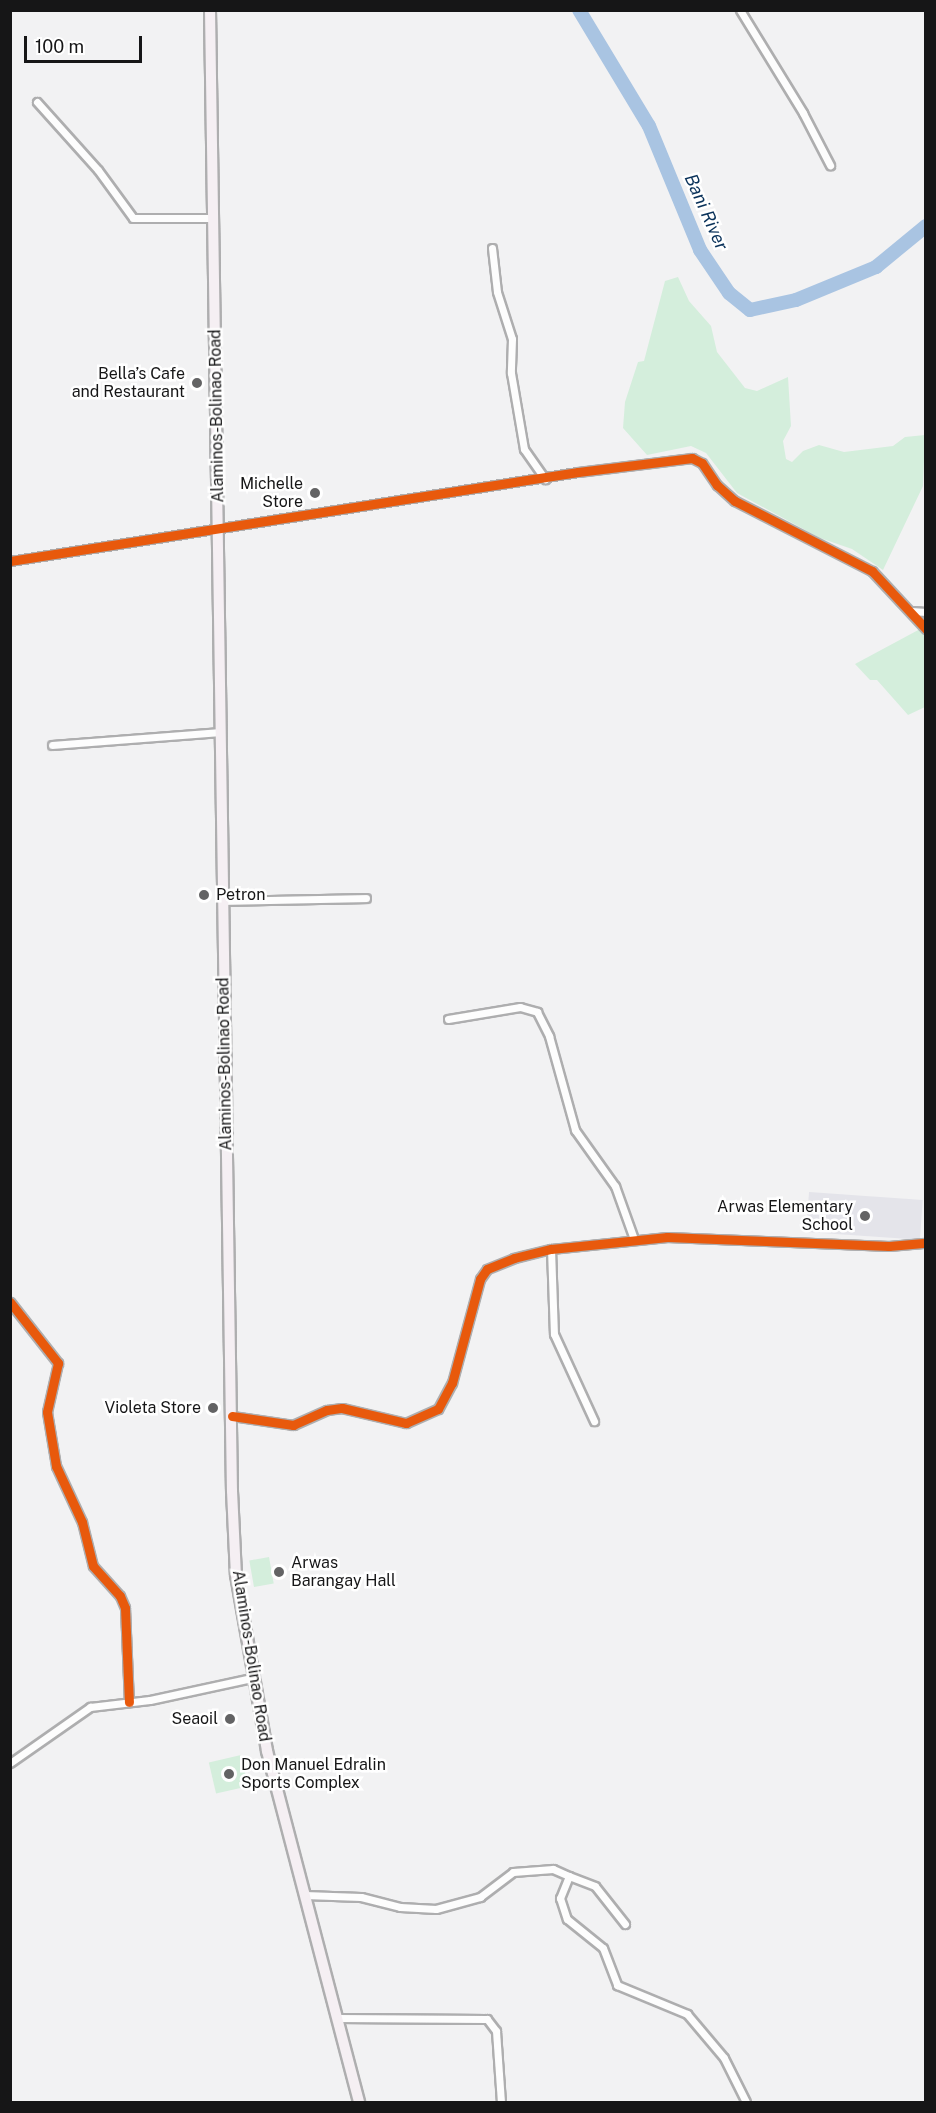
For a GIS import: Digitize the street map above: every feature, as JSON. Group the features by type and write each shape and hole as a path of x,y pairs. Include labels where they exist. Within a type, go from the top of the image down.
{"main road":[{"name":"Alaminos-Bolinao Road","path":"210,10 220,732 236,1575 252,1678 304,1895 359,2103"}],"street":[{"path":"740,10 803,113 830,165"},
{"path":"37,102 98,170 133,218 214,218"},
{"path":"492,248 497,292 512,339 511,373 524,448 545,479"},
{"path":"10,561 545,479 692,459 702,463 717,485 735,501 872,571 926,629"},
{"path":"911,611 926,612"},
{"path":"52,745 220,732"},
{"path":"223,901 366,898"},
{"path":"448,1019 520,1007 537,1012 549,1036 575,1130 615,1186 634,1239"},
{"path":"232,1416 286,1426 335,1408 390,1422 406,1423 427,1416 446,1400 477,1289 487,1269 551,1249 634,1239 889,1245 926,1243"},
{"path":"551,1249 554,1334 594,1421"},
{"path":"10,1302 58,1363 47,1412 56,1466 82,1522 93,1566 120,1596 125,1608 129,1702"},
{"path":"10,1764 90,1707 129,1702 252,1678"},
{"path":"304,1895 361,1896 400,1907 436,1909 480,1897 513,1872 553,1869 595,1886 625,1924"},
{"path":"569,1876 560,1898 567,1919 603,1948 617,1985 687,2014 724,2058 746,2103"},
{"path":"336,2018 487,2019 496,2031 501,2103"}],"shaded area":[{"name":"Arwas Elementary School","path":"809,1192 923,1200 920,1240 806,1232"}],"green space":[{"path":"678,277 689,301 711,326 717,352 745,388 757,391 788,377 791,426 783,441 786,459 792,462 803,451 819,445 844,452 893,446 905,437 925,435 923,486 883,570 852,549 820,538 737,493 706,453 691,446 647,455 623,428 625,402 638,362 644,361 665,281"},
{"path":"922,628 925,633 925,707 908,715 877,680 870,680 855,664"},
{"path":"269,1557 274,1584 254,1587 249,1560"},
{"name":"Don Manuel Edralin Sports Complex","path":"241,1755 248,1786 216,1794 209,1762"}],"waterway":[{"name":"Bani River","path":"579,10 649,126 700,250 729,293 750,310 796,300 876,267 926,226"}],"cycle path":[{"path":"10,561 578,472 692,458 702,463 717,485 735,501 872,571 926,629"},
{"path":"232,1416 293,1425 327,1410 342,1408 406,1423 438,1409 452,1383 480,1279 487,1269 514,1258 551,1249 667,1237 889,1246 926,1243"},
{"path":"10,1302 58,1363 47,1412 56,1466 82,1522 93,1566 120,1596 125,1608 129,1702"}],"place":[{"name":"Bella’s Cafe and Restaurant","path":"197,383"},
{"name":"Michelle Store","path":"315,493"},
{"name":"Petron","path":"204,895"},
{"name":"Arwas Elementary School","path":"865,1216"},
{"name":"Violeta Store","path":"213,1408"},
{"name":"Arwas Barangay Hall","path":"279,1572"},
{"name":"Seaoil","path":"230,1719"},
{"name":"Don Manuel Edralin Sports Complex","path":"229,1774"}]}
